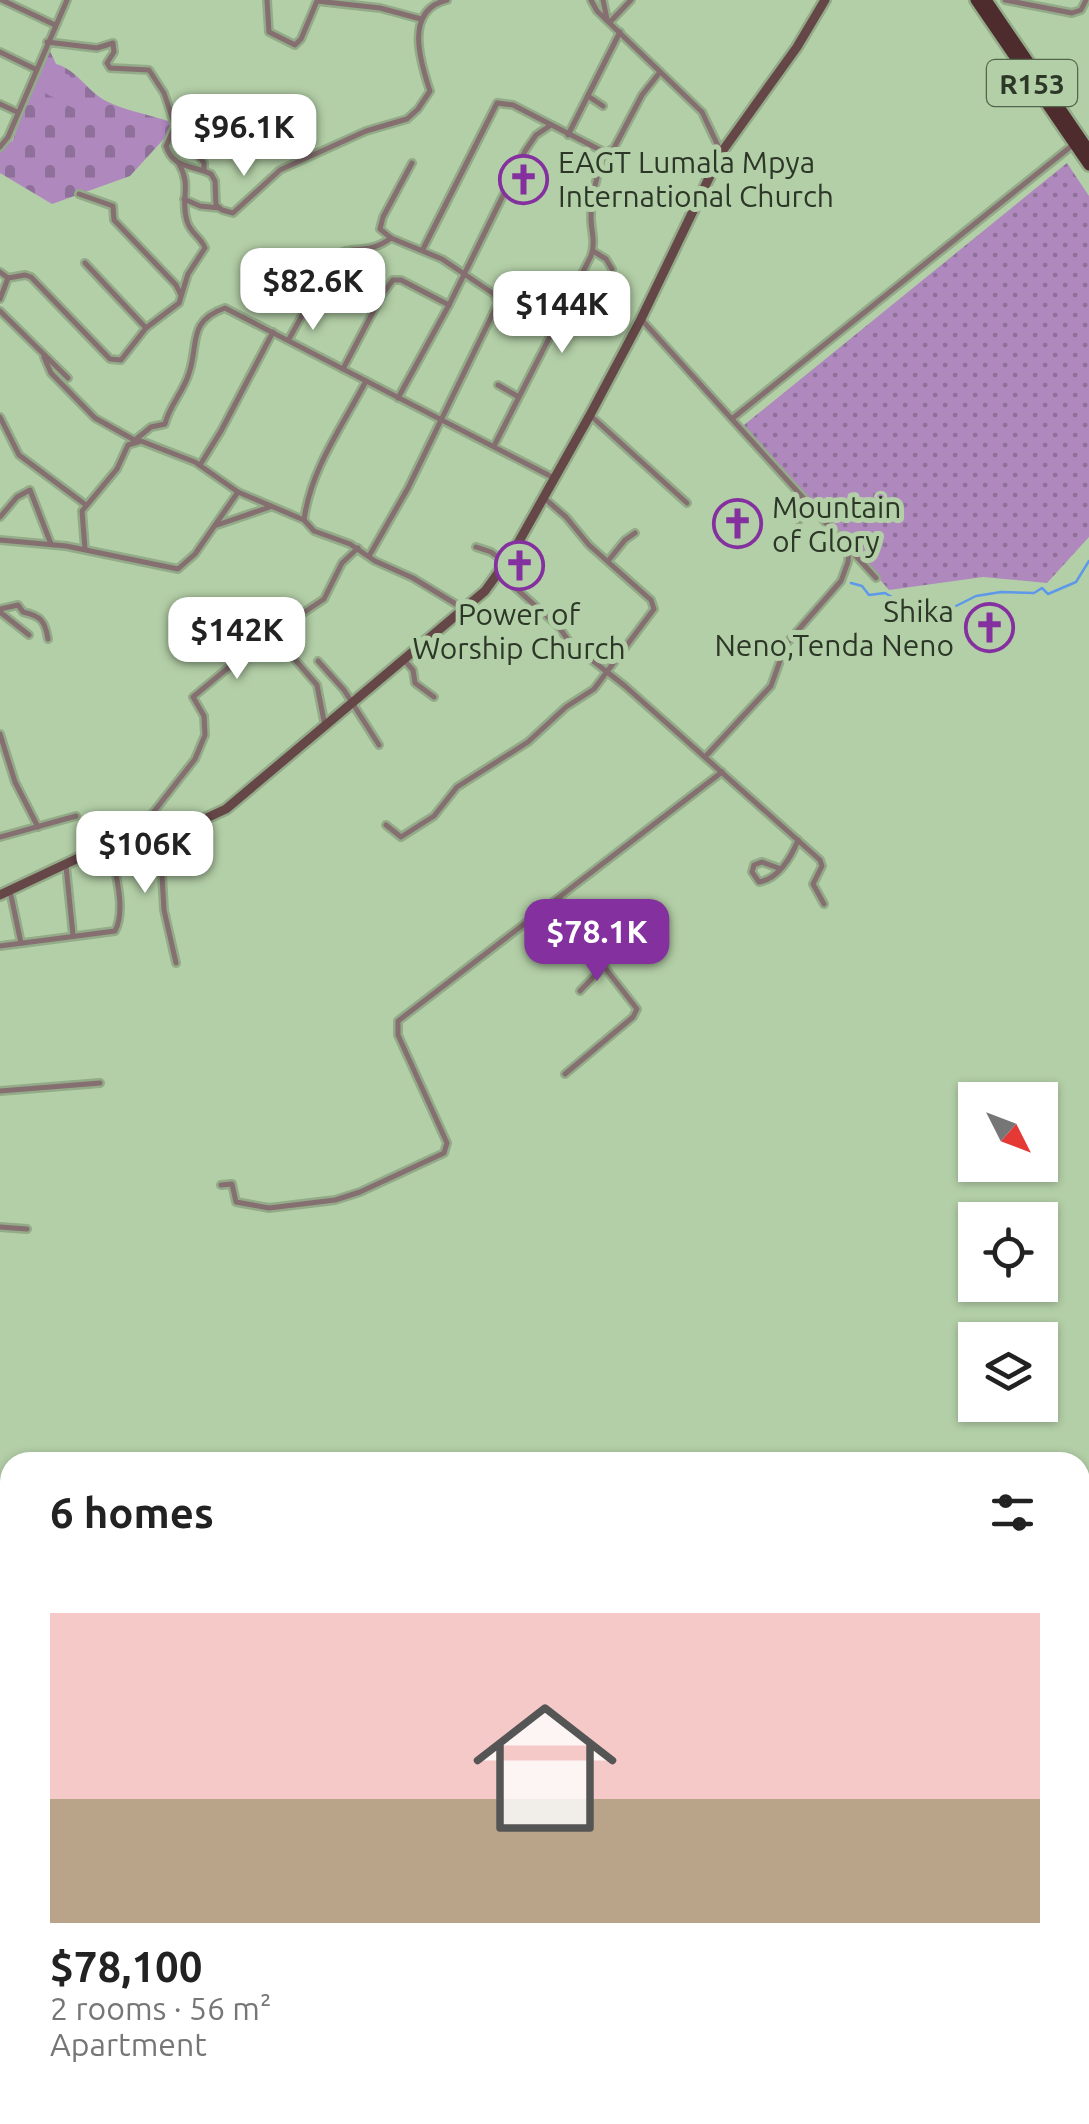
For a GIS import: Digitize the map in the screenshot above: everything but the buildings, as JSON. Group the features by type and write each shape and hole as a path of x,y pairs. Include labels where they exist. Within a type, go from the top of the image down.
{"main road":[{"path":"5,893 109,843 222,812 262,783 465,609 500,573 590,415 721,153 797,47 825,0"},
{"name":"R153","path":"976,0 1089,165"},
{"name":"R153","path":"986,0 1089,150"}],"street":[{"path":"2,0 55,25"},
{"path":"0,147 8,137 67,0"},
{"path":"267,0 268,32 294,45 317,1 380,8 421,19"},
{"path":"184,199 233,213 280,170 412,115 430,91 420,58 421,19 429,6 446,0"},
{"path":"591,0 702,112 721,153"},
{"path":"603,0 608,20"},
{"path":"608,20 631,0"},
{"path":"1005,0 1072,14 1086,0"},
{"path":"568,134 620,32"},
{"path":"0,272 8,278 24,275 36,282 114,361 128,355 146,328 176,306 188,274 205,248 188,226 184,199 187,178 166,149 175,128 164,93 149,70 108,66 114,44 97,48 47,42"},
{"path":"0,52 36,69"},
{"path":"423,249 496,103 512,105 604,153 612,150 642,95 660,72"},
{"path":"588,96 603,106"},
{"path":"0,104 17,112"},
{"path":"175,128 189,125 194,129 196,153 204,170"},
{"path":"398,398 525,151 536,135 551,125"},
{"path":"733,418 1074,144"},
{"path":"494,446 593,251 593,190 604,153"},
{"path":"179,164 204,170 214,177 219,208"},
{"path":"368,556 408,488 498,305 497,296 463,274 380,229 379,224 412,164"},
{"path":"79,194 113,206 114,220 176,284 181,297"},
{"path":"289,340 335,256 341,251 373,250 391,238"},
{"path":"593,251 612,268"},
{"path":"85,263 146,328"},
{"path":"526,276 570,296"},
{"path":"0,298 8,278"},
{"path":"343,369 393,280 401,280 449,305"},
{"path":"85,549 81,514 116,469 128,445 151,427 165,424 190,372 194,335 214,312 228,310 554,478"},
{"path":"0,311 68,378"},
{"path":"641,318 876,578"},
{"path":"200,465 273,332"},
{"path":"44,357 54,377 95,418 135,441 200,465 238,492 304,520 314,531 358,548 465,609"},
{"path":"304,520 325,450 366,381"},
{"path":"498,385 518,396"},
{"path":"590,415 687,504"},
{"path":"0,417 19,455 86,505"},
{"path":"0,517 17,497 30,490 51,544"},
{"path":"0,540 85,549 178,570 195,554 238,492"},
{"path":"386,825 402,837 434,816 453,790 539,733 566,707 594,689 654,605 543,497"},
{"path":"799,520 802,499"},
{"path":"216,525 270,507"},
{"path":"608,561 635,533"},
{"path":"476,547 506,563"},
{"path":"705,756 771,686 786,644 841,580 848,562 848,547"},
{"path":"176,964 164,910 162,858 146,840 146,830 152,814 185,773 202,744 206,722 193,697 272,632 324,598 338,568 358,548"},
{"path":"500,573 570,643 606,669 822,862 812,884 824,904"},
{"path":"28,635 0,610 16,604 24,612 39,616 48,639"},
{"path":"272,632 317,684 325,726"},
{"path":"404,660 413,670 415,682 434,697"},
{"path":"318,662 352,702 378,745"},
{"path":"0,734 15,782 38,827"},
{"path":"220,1185 232,1184 236,1202 253,1207 327,1202 360,1192 444,1153 448,1143 398,1036 398,1021 722,772"},
{"path":"0,836 76,816"},
{"path":"781,868 762,862 752,872 763,883 781,868 798,840"},
{"path":"0,946 115,930 119,924 109,843"},
{"path":"66,864 73,935"},
{"path":"5,893 22,943"},
{"path":"561,896 560,910 632,1000 636,1013 565,1074"},
{"path":"580,991 605,965"},
{"path":"0,1091 100,1082"},
{"path":"0,1227 27,1229"}],"green space":[{"path":"49,49 56,64 101,98 171,122 172,130 130,176 52,204 0,173 0,151 13,140 33,81"},
{"path":"49,67 69,75 85,97 77,110 37,89"},
{"path":"1067,163 1089,196 1089,537 1047,583 983,577 889,590 744,425"}],"waterway":[{"path":"851,583 862,586 869,595 885,593 921,614 1001,592 1034,593 1042,588 1048,594 1076,582 1089,561"}],"place":[{"name":"EAGT Lumala Mpya International Church","path":"523,179"},
{"name":"Mountain of Glory","path":"737,524"},
{"name":"Power of Worship Church","path":"519,565"},
{"name":"Shika Neno,Tenda Neno","path":"989,628"}]}
